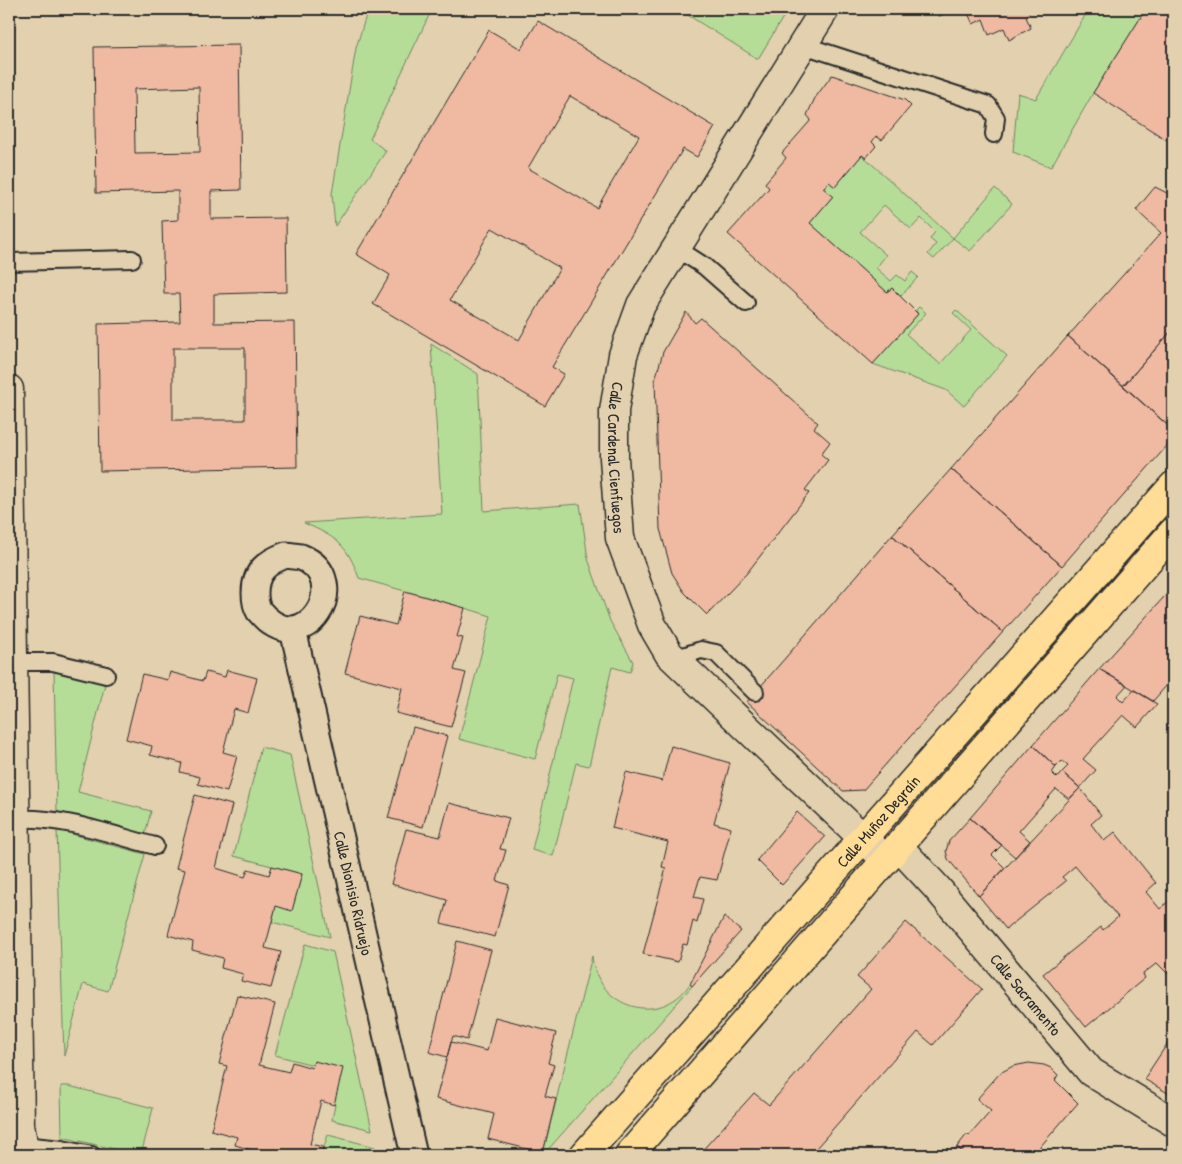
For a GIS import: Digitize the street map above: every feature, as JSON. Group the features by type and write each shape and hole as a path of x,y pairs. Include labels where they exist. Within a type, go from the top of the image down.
{"highway":[{"name":"Calle Muñoz Degraín","path":"584,1155 1173,486"},
{"name":"Calle Muñoz Degraín","path":"629,1155 1173,532"}],"street":[{"name":"Calle Cardenal Cienfuegos","path":"825,9 641,305 623,355 614,411 614,458 620,538 652,625 669,654 862,838 892,853"},
{"path":"9,389 20,1116 24,1150"},
{"name":"Calle Dionisio Ridruejo","path":"293,630 414,1155"},
{"name":"Calle Sacramento","path":"892,853 938,888 1091,1072 1173,1122"}],"lane":[{"path":"803,45 988,105 996,118 994,134"},
{"path":"676,248 704,266 746,303"},
{"path":"9,262 132,259"},
{"path":"674,659 701,650 716,653 755,692"},
{"path":"12,662 53,662 106,675"},
{"path":"15,819 59,820 155,846"},
{"path":"24,1150 62,1149 92,1155"}],"green space":[{"path":"368,9 432,9 370,139 386,151 335,226 332,194 356,48"},
{"path":"678,9 788,9 758,59"},
{"path":"1089,9 1146,9 1093,93 1051,167 1013,152 1018,93 1036,99"},
{"path":"862,155 953,238 934,259 928,254 936,244 930,239 935,232 921,218 911,229 884,205 860,232 886,255 876,268 891,281 897,275 905,281 912,272 918,277 901,296 892,288 887,292 810,223 833,196 823,188 829,182 835,187"},
{"path":"995,188 1012,204 970,251 953,238"},
{"path":"919,307 926,313 906,334 940,364 971,330 953,313 956,310 1007,356 964,406 946,390 873,364 918,314 916,310"},
{"path":"431,344 478,374 484,511 580,504 588,559 610,621 633,662 630,672 612,667 589,766 576,763 553,856 532,850 573,678 557,674 535,759 459,739 491,616 359,578 350,557 339,543 304,523 442,514"},
{"path":"54,670 105,684 78,792 151,811 145,834 57,812"},
{"path":"261,747 290,755 330,937 272,922 276,906 292,910 302,874 234,856"},
{"path":"57,830 145,854 108,991 83,984 64,1056"},
{"path":"305,944 333,952 372,1130 332,1120 335,1105 313,1065 275,1055"},
{"path":"592,956 596,974 605,988 617,999 632,1006 647,1008 663,1006 677,998 690,984 692,986 543,1153"},
{"path":"61,1086 69,1086 153,1108 141,1155 62,1137"},
{"path":"328,1135 375,1147 377,1155 321,1155"}],"building":[{"path":"936,9 957,9 939,16"},
{"path":"966,9 1032,9 1026,17 1031,28 1009,40 1004,28 989,35 983,19 973,24"},
{"path":"1146,9 1173,9 1173,144 1093,93"},
{"path":"538,21 715,127 697,157 683,149 552,367 564,374 545,406 373,304 390,275 356,254 489,30 521,49","holes":["570,96 639,136 597,208 528,168","492,228 560,268 519,340 450,300"]},
{"path":"239,45 241,190 211,191 211,219 286,218 287,292 214,294 214,323 295,322 297,467 100,471 98,324 180,322 179,294 164,294 162,221 178,220 178,191 96,193 94,47","holes":["199,87 200,152 135,153 134,89","173,348 245,348 245,420 173,420"]},
{"path":"832,75 905,100 911,106 882,140 876,136 872,142 876,146 866,158 862,155 835,187 829,182 823,188 833,196 810,223 887,292 892,288 918,314 873,364 728,234 769,188 765,183 786,158 782,153 811,120 807,115 815,98"},
{"path":"1155,187 1173,196 1173,329 1123,386 1068,336 1161,233 1136,210"},
{"path":"686,312 695,323 701,318 818,423 814,428 830,442 821,454 828,460 805,490 809,493 747,573 707,615 684,592 672,573 660,529 655,380 663,352"},
{"path":"1173,329 1173,430 1123,386"},
{"path":"1068,336 1173,430 1173,439 1062,566 951,469"},
{"path":"951,469 1062,566 1003,632 892,535"},
{"path":"892,535 1003,632 863,790 843,791 747,702"},
{"path":"1173,587 1173,678 1153,701 1099,669"},
{"path":"405,591 465,608 457,637 463,638 454,670 466,673 451,727 396,713 402,688 345,673 360,616 396,625"},
{"path":"1099,669 1127,685 1117,696 1123,702 1134,690 1157,704 1137,727 1123,715 1083,759 1096,770 1080,788 1062,772 1068,766 1062,761 1056,767 1033,745"},
{"path":"227,670 257,678 248,713 234,709 223,752 237,756 227,792 198,784 200,777 180,772 182,763 150,755 152,746 126,739 142,674 168,680 170,672 203,681 206,672 225,677"},
{"path":"413,727 447,736 423,827 388,818"},
{"path":"1033,745 1056,767 1052,773 1057,778 1062,772 1080,788 1069,799 1056,789 1019,831 1030,841 1015,857 970,818"},
{"path":"671,746 730,763 714,823 731,828 717,880 700,877 694,897 703,899 697,923 693,921 687,945 683,944 678,962 643,954 666,868 662,867 668,842 612,828 626,772 662,781"},
{"path":"1080,788 1101,815 1091,824 1104,841 1115,832 1156,883 1146,892 1160,909 1170,900 1173,904 1173,979 1157,963 1143,974 1145,978 1086,1027 1043,974 1101,927 1103,930 1118,917 1075,866 1062,877 1066,881 1006,929 979,896"},
{"path":"195,795 232,805 216,868 245,877 248,869 269,875 272,866 302,874 292,911 276,906 265,948 281,952 271,988 241,981 243,974 221,968 223,958 192,950 193,942 168,935 185,870 176,868"},
{"path":"449,803 509,818 500,849 506,850 497,881 509,885 495,937 441,923 447,900 391,884 406,829 440,837"},
{"path":"797,812 825,837 782,885 757,860"},
{"path":"970,818 1002,845 992,855 1005,868 979,896 948,859 946,851 949,841"},
{"path":"724,917 741,931 692,986 690,984"},
{"path":"906,922 982,989 933,1045 918,1032 810,1155 698,1155 754,1093 769,1105 871,989 857,977"},
{"path":"457,941 491,950 467,1040 453,1036 447,1057 429,1052"},
{"path":"237,995 275,1004 259,1065 289,1072 292,1062 312,1068 314,1061 343,1068 334,1105 321,1101 310,1144 323,1147 321,1155 268,1155 235,1145 237,1137 211,1130 227,1066 219,1064"},
{"path":"495,1017 556,1033 548,1063 554,1065 545,1096 556,1099 543,1153 488,1139 494,1114 436,1099 451,1042 487,1051"},
{"path":"1173,1035 1173,1096 1144,1079"},
{"path":"1029,1063 1051,1068 1058,1075 1055,1080 1078,1103 1033,1155 966,1155 957,1147 967,1134 969,1136 991,1111 977,1099 1000,1073 1013,1066"},
{"path":"957,1147 966,1155 949,1155"}]}
